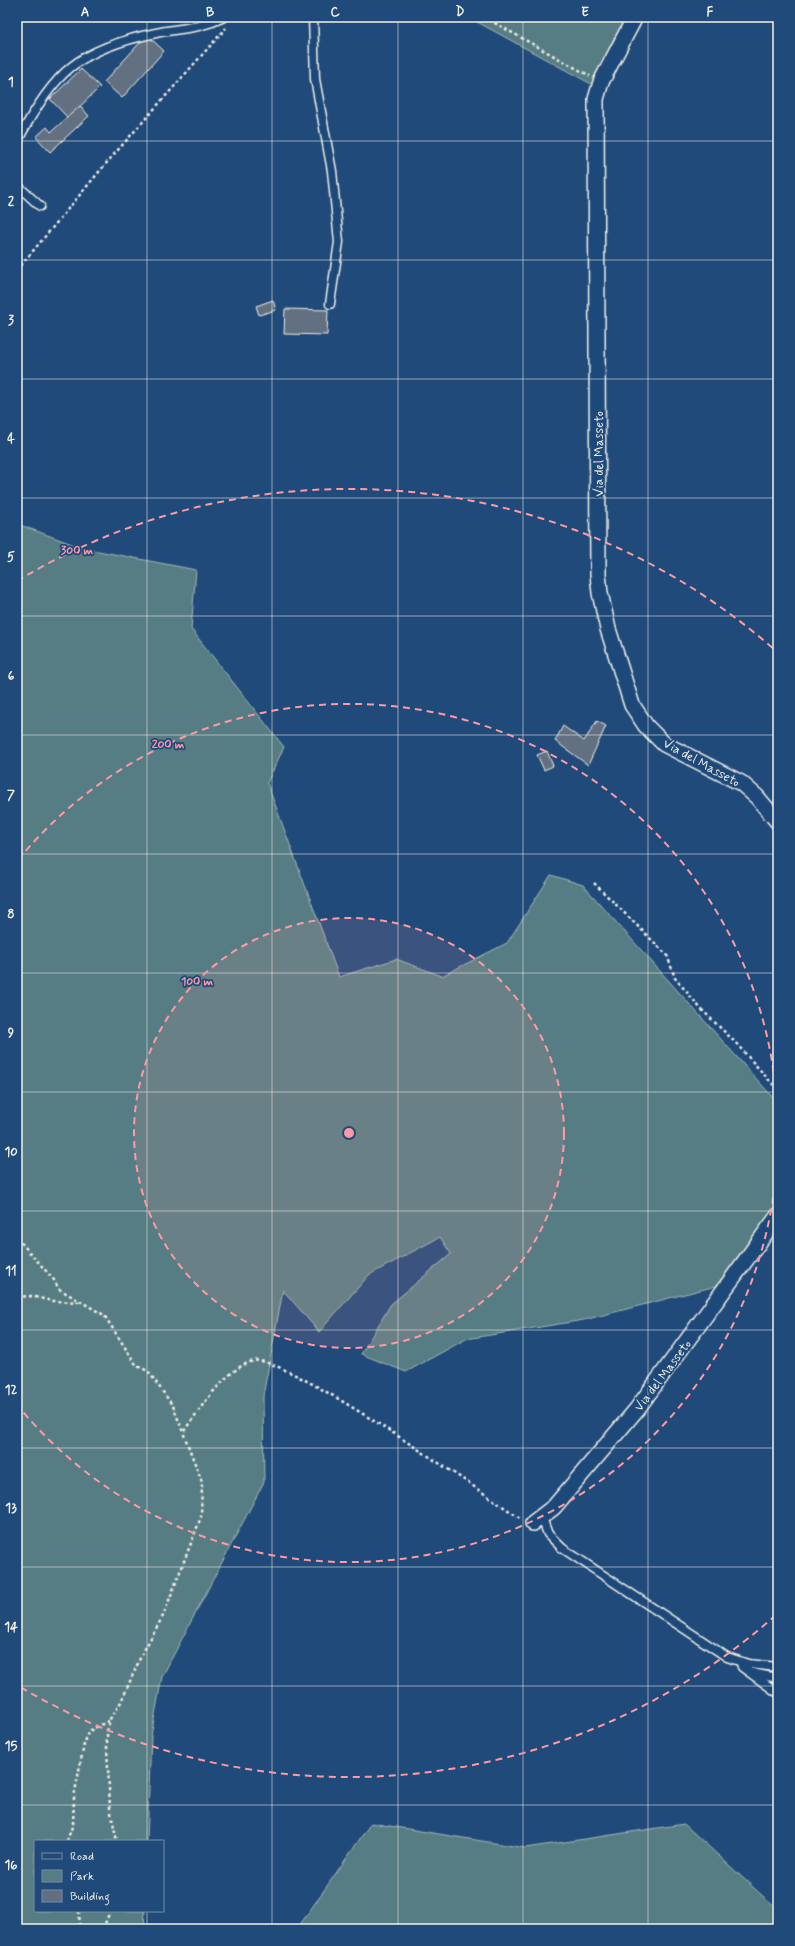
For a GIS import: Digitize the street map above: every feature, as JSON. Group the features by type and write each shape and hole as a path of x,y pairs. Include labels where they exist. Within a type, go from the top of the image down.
{"street":[{"name":"Via del Masseto","path":"635,17 601,82 596,99 595,111 598,574 600,593 608,629 632,705 646,726 664,744 741,783 757,796 778,822"},
{"name":"Via del Masseto","path":"538,1521 554,1507 637,1409 778,1216"}],"lane":[{"path":"17,142 29,119 47,94 71,67 102,49 132,38 201,27 224,17"},
{"path":"313,17 315,79 332,171 340,242 330,304"},
{"path":"17,183 19,188 40,206"},
{"path":"538,1521 562,1548 727,1657 740,1662 778,1667"},
{"path":"740,1662 742,1666 778,1693"},
{"path":"750,1672 778,1678"}],"path":[{"path":"484,17 601,82"},
{"path":"17,270 109,160 231,23"},
{"path":"594,883 668,955 676,978 701,1009 734,1041 778,1090"},
{"path":"17,1238 54,1280 59,1289 104,1315 137,1366 148,1371 173,1406 184,1431 202,1482 201,1517 163,1616 141,1656 121,1702 110,1719 107,1748 110,1808 117,1840"},
{"path":"17,1297 31,1296 52,1301 82,1302"},
{"path":"184,1431 212,1392 237,1369 254,1360 268,1362 306,1380 351,1406 522,1519 538,1521"},
{"path":"67,1840 73,1824 74,1797 85,1739 89,1731 110,1719"},
{"path":"79,1912 80,1929"},
{"path":"103,1929 110,1912"}],"green space":[{"path":"468,17 630,17 593,85"},
{"path":"17,524 83,548 196,570 191,629 284,747 267,783 339,977 396,959 442,976 507,943 551,875 583,885 778,1103 778,1205 716,1286 584,1320 466,1339 406,1372 361,1354 391,1304 451,1254 440,1237 369,1275 319,1332 283,1290 263,1396 264,1482 162,1677 151,1736 147,1840 34,1840 34,1912 145,1912 144,1929 17,1929"},
{"path":"371,1823 525,1848 684,1824 778,1910 778,1929 297,1929"}],"building":[{"path":"147,35 164,51 122,98 104,82"},
{"path":"81,69 100,87 68,118 50,99"},
{"path":"80,106 89,116 50,152 36,137 47,127 51,132"},
{"path":"273,300 276,310 259,315 256,306"},
{"path":"285,309 328,310 327,335 284,334"},
{"path":"597,721 606,726 588,765 555,741 563,726 584,741"},
{"path":"547,751 553,766 544,770 537,755"}]}
